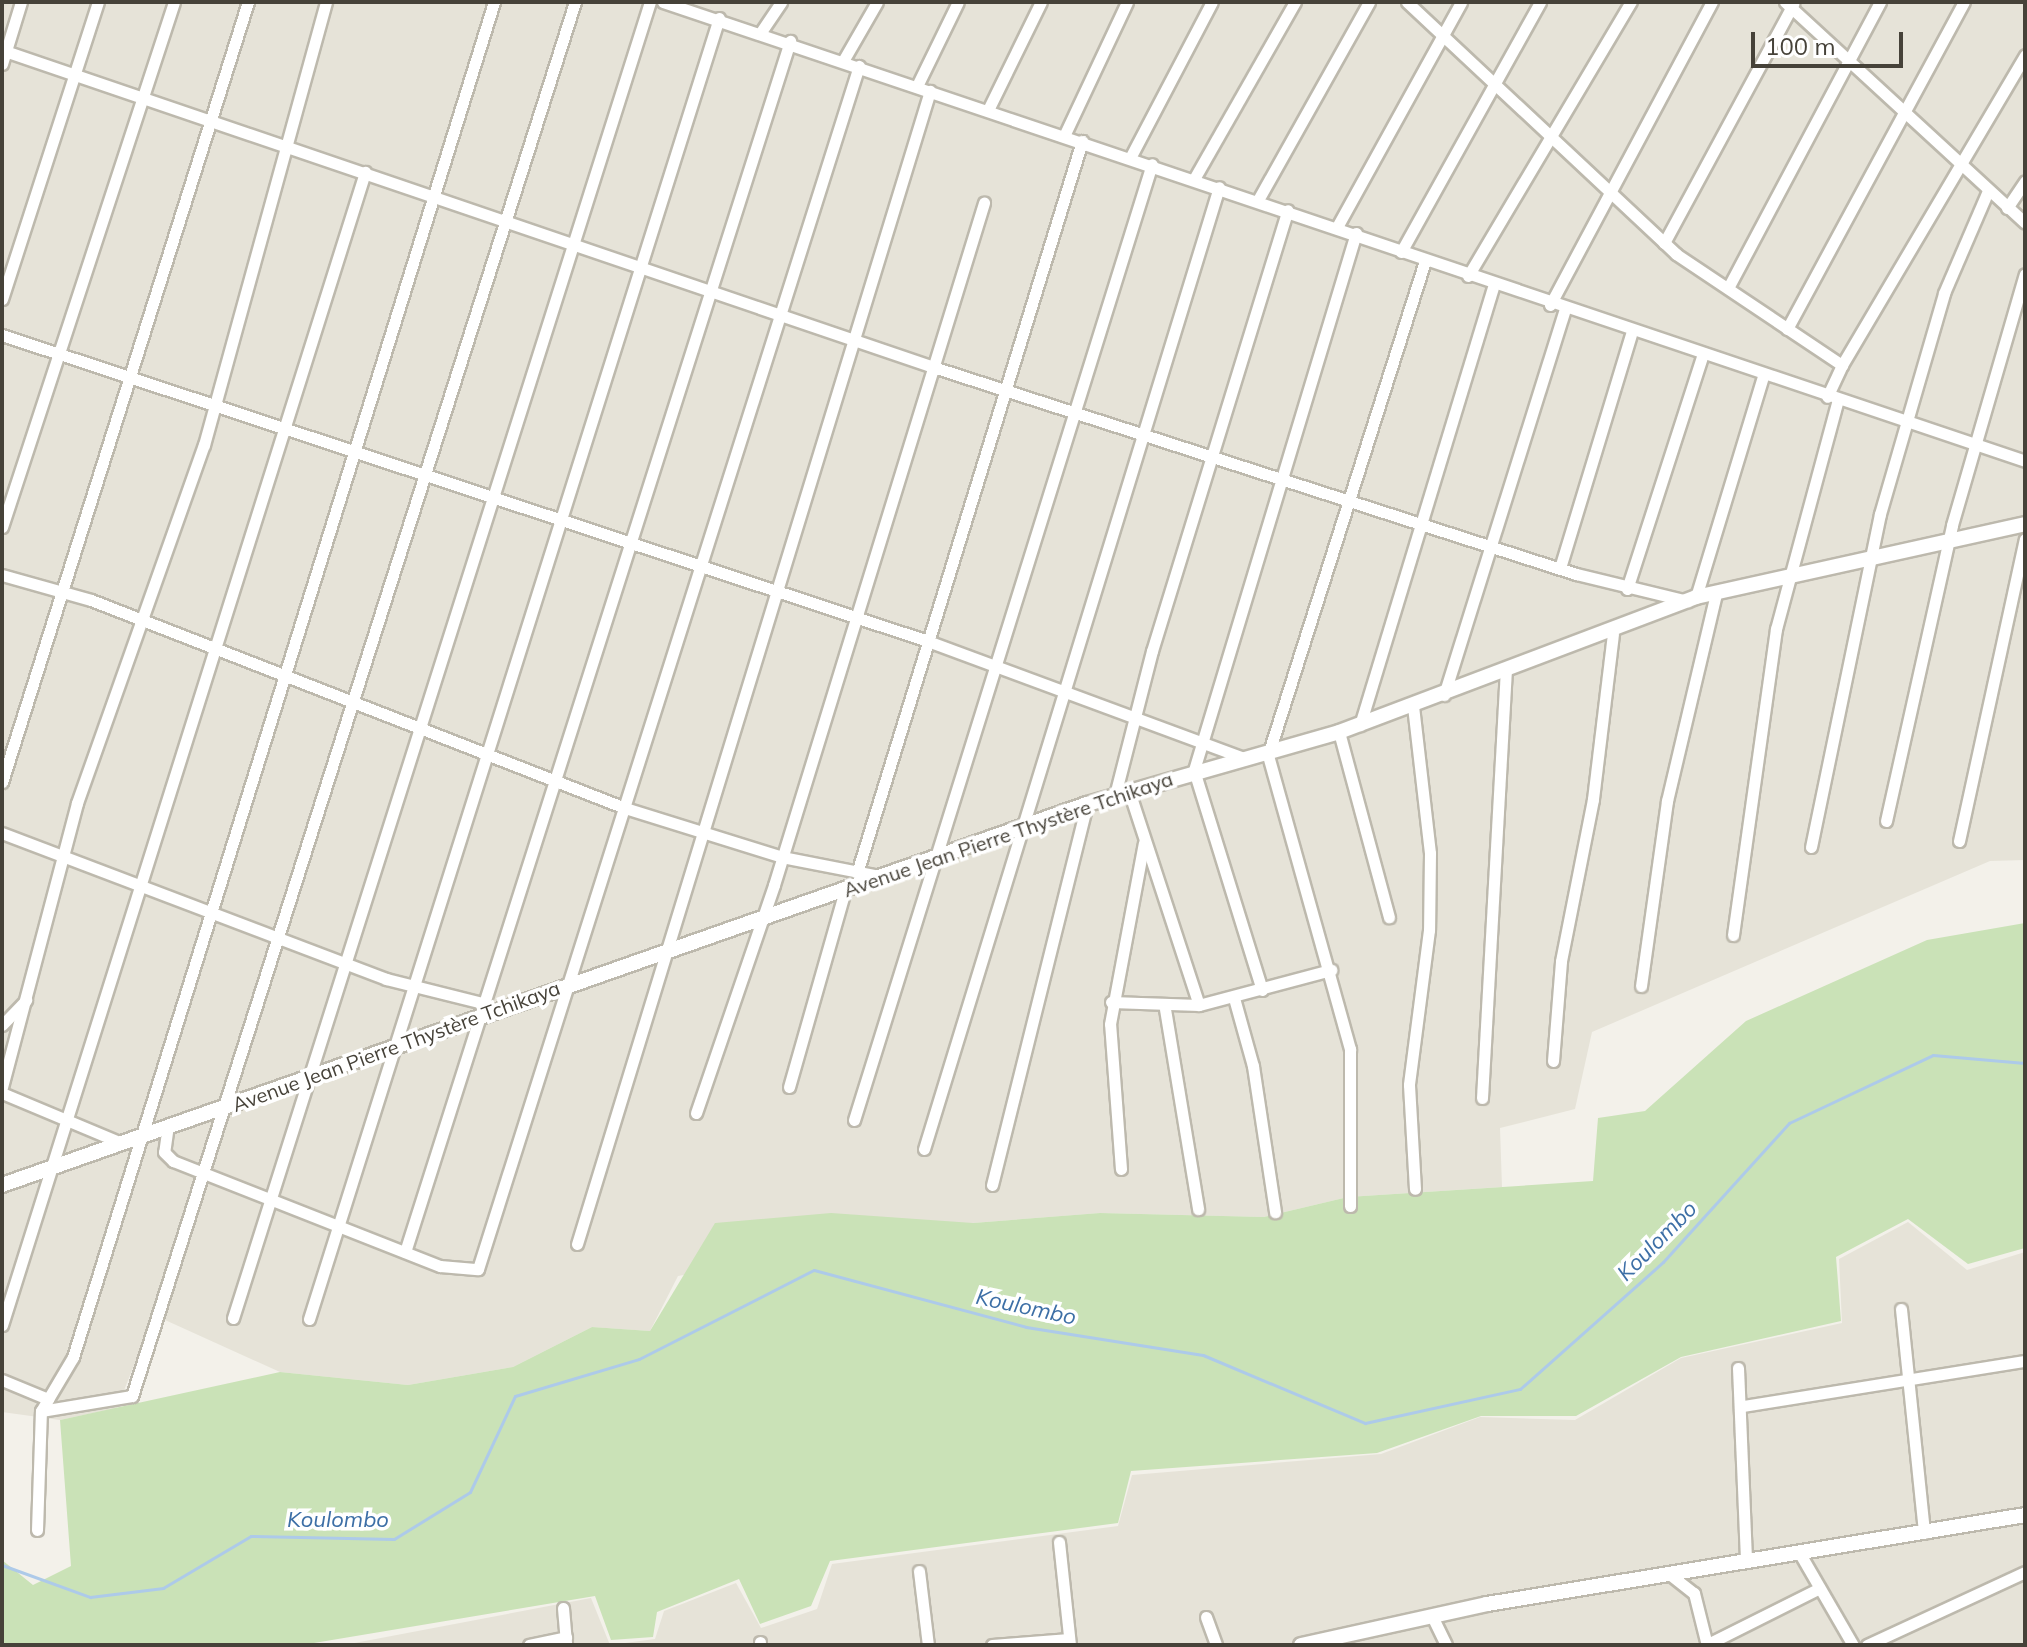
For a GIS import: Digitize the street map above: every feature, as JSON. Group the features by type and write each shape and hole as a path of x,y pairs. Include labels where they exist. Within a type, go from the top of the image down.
{"street":[{"path":"2,64 21,2"},
{"path":"2,299 71,73 98,2"},
{"path":"2,527 174,2"},
{"path":"2,782 56,592 133,377 248,2"},
{"path":"2,1087 64,858 139,623 215,406 283,145 326,2"},
{"path":"37,1530 41,1411 73,1357 137,1135 281,678 357,452 494,2"},
{"path":"41,1411 130,1399 226,1106 276,937 575,2"},
{"path":"233,1318 650,2"},
{"path":"663,2 694,7 930,91 1356,233 1493,286 1631,334 2025,461"},
{"path":"761,32 781,2"},
{"path":"843,61 877,2"},
{"path":"917,86 958,2"},
{"path":"988,110 1041,2"},
{"path":"1064,136 1127,2"},
{"path":"1130,158 1212,2"},
{"path":"1194,179 1295,2"},
{"path":"1258,200 1369,2"},
{"path":"1407,2 1495,77 1664,243 1842,365"},
{"path":"1337,227 1461,2"},
{"path":"1401,252 1495,77 1540,2"},
{"path":"1468,276 1550,130 1631,2"},
{"path":"1550,305 1712,2"},
{"path":"1728,288 1880,2"},
{"path":"1787,329 1964,2"},
{"path":"1664,243 1790,4 1957,165 2025,223"},
{"path":"309,1319 341,1222 390,1049 488,757 719,18"},
{"path":"405,1252 790,41"},
{"path":"4,51 1005,391 1627,589 1692,599 1763,377"},
{"path":"1733,935 1787,577 1842,365 1957,165 2025,55"},
{"path":"168,1125 167,1157 341,1222 405,1252 460,1272 478,1269 859,66"},
{"path":"577,1244 631,1076 660,955 703,832 930,91"},
{"path":"857,873 925,640 1082,141"},
{"path":"854,1120 993,666 1152,164"},
{"path":"2,1325 56,1167 213,652 287,429 365,172"},
{"path":"2007,208 2025,181"},
{"path":"924,1149 1061,690 1219,187"},
{"path":"1811,847 1869,557 1953,268 1988,191"},
{"path":"696,1113 762,922 930,366 984,203"},
{"path":"1199,1005 1144,843 1122,793 1136,714 1288,210"},
{"path":"1262,990 1194,770 1200,738 1356,233"},
{"path":"1350,1206 1352,1064 1331,970 1268,755 1352,500 1425,261"},
{"path":"1886,821 1948,541 2025,274"},
{"path":"1360,725 1493,286"},
{"path":"1444,695 1487,544 1565,310"},
{"path":"1560,568 1631,334"},
{"path":"2,335 925,640 1136,714 1248,759"},
{"path":"1627,589 1702,357"},
{"name":"Avenue Jean Pierre Thystère Tchikaya","path":"2,1185 137,1135 390,1049 480,1009 570,984 762,922 880,876 1087,804 1194,770 1268,755 1360,725 1613,634 1692,599 2025,524"},
{"path":"1959,841 2025,539"},
{"path":"2,575 139,623 625,808 782,857 880,876"},
{"path":"1641,986 1667,801 1716,593"},
{"path":"1553,1061 1561,961 1593,799 1613,634"},
{"path":"1482,1098 1506,673"},
{"path":"1413,706 1430,853 1429,930 1409,1085 1415,1189"},
{"path":"1339,732 1389,917"},
{"path":"992,1185 1087,804"},
{"path":"2,833 344,965 480,1009"},
{"path":"1121,1169 1111,1002 1144,843"},
{"path":"789,1087 845,891"},
{"path":"1111,1002 1165,1009 1199,1005 1331,970"},
{"path":"1234,998 1275,1212"},
{"path":"2,1025 26,1000"},
{"path":"1165,1009 1198,1209"},
{"path":"2,1093 119,1142"},
{"path":"1901,1309 1924,1533"},
{"path":"1743,1406 2025,1361"},
{"path":"1738,1368 1743,1406 1746,1561"},
{"path":"2,1380 48,1399"},
{"path":"1301,1645 1432,1616 1668,1573 2025,1515"},
{"path":"992,1645 1070,1642 1059,1542"},
{"path":"1799,1552 1853,1645"},
{"path":"919,1571 928,1645"},
{"path":"1867,1645 2025,1572"},
{"path":"1668,1573 1694,1593 1707,1645 1820,1588"},
{"path":"529,1645 566,1641 563,1608"},
{"path":"1432,1616 1446,1645"},
{"path":"1206,1617 1216,1645"}],"shaded area":[{"path":"2,2 2025,2 2025,860 1990,861 1592,1032 1575,1109 1500,1128 1502,1187 1348,1197 1264,1217 1100,1213 973,1223 678,1276 650,1331 592,1327 513,1367 408,1385 280,1372 154,1315 117,1408 60,1420 2,1412"},
{"path":"1908,1222 1967,1270 2025,1252 2025,1645 610,1645 655,1639 664,1611 736,1583 761,1628 817,1609 832,1564 1118,1526 1132,1475 1381,1454 1480,1417 1575,1420 1681,1358 1842,1323 1839,1259"},
{"path":"591,1598 610,1645 344,1645"}],"green space":[{"path":"2025,923 2025,1248 1968,1264 1908,1219 1836,1257 1841,1321 1681,1357 1576,1416 1481,1416 1377,1453 1131,1471 1118,1523 830,1561 811,1606 760,1624 739,1579 657,1612 653,1637 611,1640 595,1596 302,1645 2,1645 2,1560 33,1585 71,1566 60,1420 280,1372 408,1385 513,1367 592,1327 650,1331 715,1223 831,1213 973,1223 1100,1213 1264,1217 1348,1197 1593,1181 1598,1118 1645,1111 1746,1021 1927,940"}],"waterway":[{"name":"Koulombo","path":"2,1565 90,1597 163,1588 251,1536 394,1539 470,1492 515,1396 639,1359 814,1270 1026,1327 1203,1355 1365,1423 1520,1389 1663,1262 1789,1123 1933,1055 2025,1063"}]}
